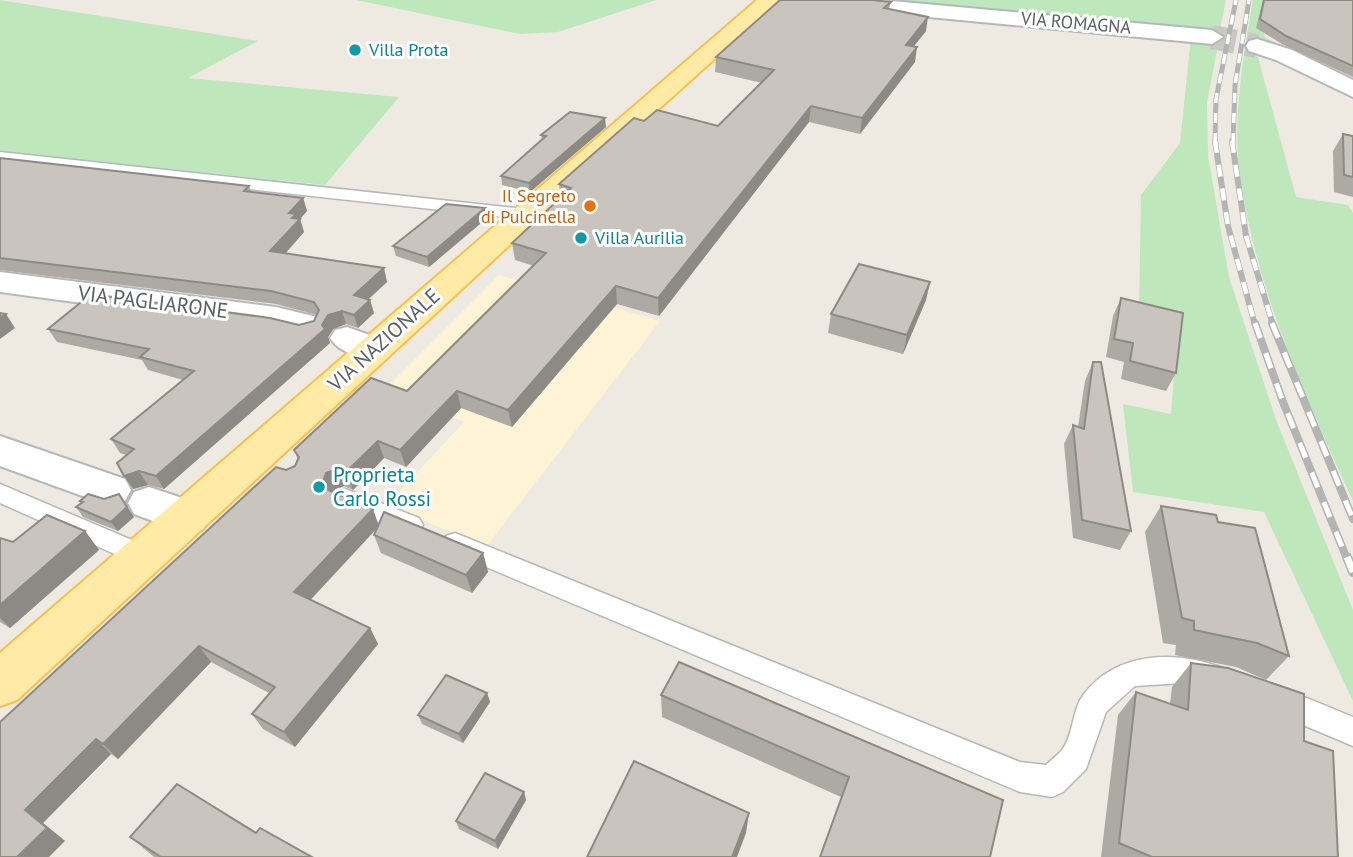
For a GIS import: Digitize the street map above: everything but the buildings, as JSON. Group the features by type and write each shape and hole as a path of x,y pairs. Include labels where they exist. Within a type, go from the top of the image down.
{"main road":[{"name":"VIA NAZIONALE","path":"0,684 188,517 261,464 361,343 524,214 770,0"}],"street":[{"name":"VIA ROMAGNA","path":"813,0 1212,37"},
{"path":"1257,46 1284,55 1353,90"},
{"name":"VIA PAGLIARONE","path":"0,282 276,318 304,325"},
{"path":"0,451 110,490"},
{"path":"149,503 188,517"}],"lane":[{"path":"0,157 524,214"},
{"path":"0,493 144,556"},
{"path":"345,498 1020,777 1052,781 1075,758 1094,704 1129,673 1183,670 1241,685 1353,732"}],"shaded area":[{"path":"499,275 660,321 486,547 387,505 464,422 383,391"}],"green space":[{"path":"0,0 258,41 188,78 399,97 325,185 0,152"},
{"path":"356,0 656,0 558,32 520,34"},
{"path":"881,0 1226,0 1219,34"},
{"path":"1253,0 1264,0 1261,26 1265,37 1293,53 1246,40"},
{"path":"1191,37 1219,40 1207,102 1208,156 1229,277 1276,420 1353,610 1353,701 1264,512 1133,492 1123,404 1171,414 1178,325 1139,315 1141,195 1180,143"},
{"path":"1245,47 1256,50 1296,197 1348,205 1353,213 1353,501 1298,376 1254,248 1237,144 1238,102"}],"tunnel":[{"path":"1212,37 1257,46"}],"railway":[{"path":"1215,141 1216,99 1236,0"},
{"path":"1233,143 1235,85 1249,0"},
{"path":"1215,141 1228,226 1255,325"},
{"path":"1232,141 1246,236 1273,325"},
{"path":"1255,323 1283,402 1347,559"},
{"path":"1272,323 1353,519"},
{"path":"1347,557 1353,572"}],"place":[{"name":"Villa Prota","path":"355,50"},
{"name":"Il Segreto di Pulcinella","path":"590,206"},
{"name":"Villa Aurilia","path":"581,238"},
{"name":"Proprieta Carlo Rossi","path":"319,487"}]}
